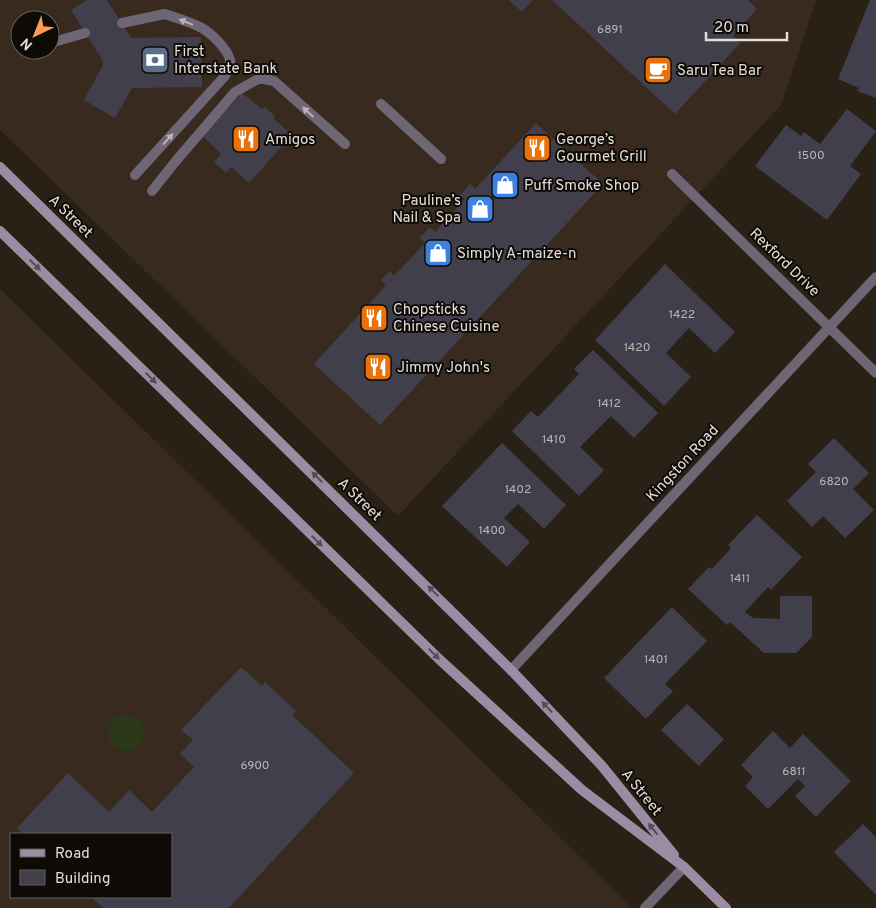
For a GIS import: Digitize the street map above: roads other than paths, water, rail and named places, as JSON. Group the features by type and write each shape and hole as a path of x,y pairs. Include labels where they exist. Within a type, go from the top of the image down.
{"main road":[{"name":"A Street","path":"0,168 512,670 602,766 684,867 726,908"},
{"name":"A Street","path":"0,231 439,659 582,790 684,867"}],"street":[{"path":"122,23 165,14 202,28 218,41 229,56 231,66 224,77 136,175"},
{"path":"60,40 85,33"},
{"path":"152,191 174,162 235,92 258,79 274,81 345,144"},
{"path":"381,104 442,159"},
{"name":"Rexford Drive","path":"672,174 876,373"},
{"name":"Kingston Road","path":"512,670 876,277"},
{"path":"645,908 684,867"}],"place":[{"name":"First Interstate Bank","path":"155,60"},
{"name":"Saru Tea Bar","path":"658,70"},
{"name":"Amigos","path":"246,139"},
{"name":"George’s Gourmet Grill","path":"537,148"},
{"name":"Puff Smoke Shop","path":"505,185"},
{"name":"Pauline’s Nail & Spa","path":"480,209"},
{"name":"Simply A-maize-n","path":"438,253"},
{"name":"Chopsticks Chinese Cuisine","path":"374,318"},
{"name":"Jimmy John's","path":"378,367"}]}
